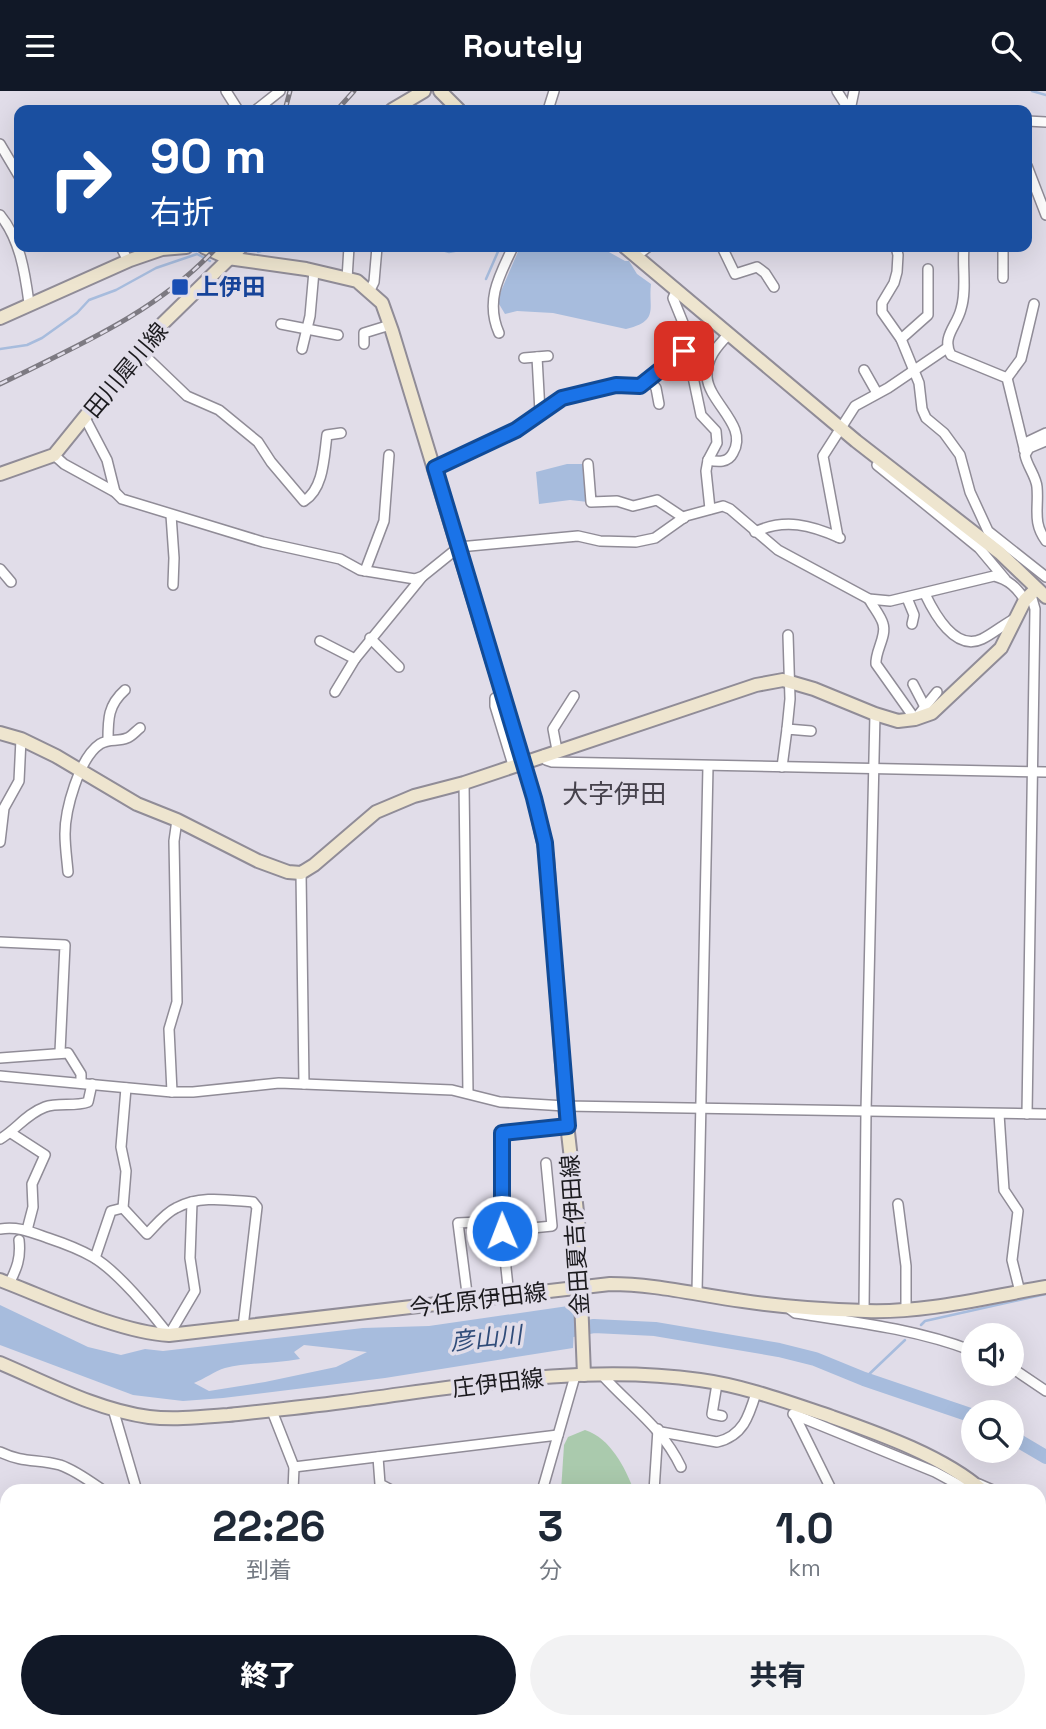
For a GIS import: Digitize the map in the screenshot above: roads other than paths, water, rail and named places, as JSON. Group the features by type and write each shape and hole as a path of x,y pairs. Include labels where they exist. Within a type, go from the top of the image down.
{"main road":[{"path":"401,105 424,91"},
{"path":"440,91 454,105"},
{"path":"0,318 29,303 154,252"},
{"path":"215,252 228,258 314,271 357,281 370,290"},
{"name":"田川犀川線","path":"0,474 54,454 151,335 235,252"},
{"path":"0,733 21,739 137,804 177,820 258,861 288,872 301,873 376,812 414,796 464,783 756,685 783,680 898,721 932,713 1001,648 1016,618 1034,595 1000,553 839,430 631,252"},
{"name":"金田夏吉伊田線","path":"370,290 382,303 435,468 503,693 518,764 534,798 547,857 565,1106 578,1221 581,1373"},
{"name":"今任原伊田線","path":"4,1282 124,1327 147,1334 169,1335 579,1287 631,1284 697,1292 741,1301 864,1311 906,1311 1046,1287"},
{"name":"庄伊田線","path":"0,1363 113,1409 151,1417 193,1418 272,1411 581,1373 603,1376 662,1376 717,1384 756,1394 791,1408 870,1430 948,1466 969,1484"}],"street":[{"path":"262,105 280,91"},
{"path":"0,144 14,168"},
{"path":"1032,192 1046,215"},
{"path":"0,215 14,242"},
{"path":"18,252 25,274 29,303"},
{"path":"124,252 128,261"},
{"path":"347,279 349,252"},
{"path":"370,290 374,282 377,252"},
{"path":"499,333 492,310 493,300 497,283 511,252"},
{"path":"636,256 641,252"},
{"path":"725,252 736,274 757,267 765,273 774,287"},
{"path":"896,252 897,272 882,303 882,312 901,338 914,370 926,418 944,433 960,455 970,492 988,531 1046,577 1034,595 1027,1114"},
{"path":"964,252 962,308 946,341 947,348 951,355 1007,378"},
{"path":"1003,252 1003,278"},
{"path":"901,338 928,315 928,269"},
{"path":"302,349 314,271"},
{"path":"677,290 673,298 688,335 686,352 701,415 716,431 718,443 708,460 706,471 710,509"},
{"path":"1034,304 1021,359 1007,378 1024,452 1037,485 1036,516 1046,541"},
{"path":"281,324 338,335"},
{"path":"364,344 364,333 390,325"},
{"path":"708,460 720,462 729,459 734,453 737,440 736,431 710,387 707,376 712,351 729,334"},
{"path":"755,532 770,525 811,525 839,538 822,462 823,456 855,406 947,348"},
{"path":"139,350 187,396 219,410 258,442 304,501 312,496 323,467 327,435 341,433"},
{"path":"435,468 516,430 562,398 616,385 640,386 686,352"},
{"path":"524,358 542,357 541,412"},
{"path":"864,370 877,393"},
{"path":"650,380 656,388 659,404"},
{"path":"85,418 107,460 116,492"},
{"path":"839,430 979,548 1005,579 1034,595"},
{"path":"1024,452 1034,437 1046,433"},
{"path":"1024,452 1046,440"},
{"path":"54,454 64,464 116,492 122,499 263,542 340,559 365,571 415,579 423,576"},
{"path":"365,571 384,521 389,455"},
{"path":"588,464 591,502 617,502 632,506 657,500 684,518"},
{"path":"335,692 370,638 423,576 459,547 578,536 600,541 636,542 655,538 684,518 723,506 778,550 869,599 890,601 983,578 994,576 1005,579"},
{"path":"171,515 173,585"},
{"path":"0,569 11,582"},
{"path":"925,594 945,628 968,641 982,639 1016,618"},
{"path":"907,598 914,615 912,624"},
{"path":"869,599 883,625 875,655 876,664 915,719 937,692"},
{"path":"782,767 790,682 788,635"},
{"path":"370,638 399,667"},
{"path":"320,641 355,659"},
{"path":"913,684 925,707"},
{"path":"108,740 108,718 113,701 125,690"},
{"path":"574,696 553,729 551,753 546,760 708,766 1046,772"},
{"path":"864,1311 875,714"},
{"path":"68,873 65,834 67,814 81,771 94,750 108,740 127,739 140,728"},
{"path":"787,729 811,731"},
{"path":"0,842 2,808 19,781 21,739"},
{"path":"697,1292 708,766"},
{"path":"464,783 468,1093"},
{"path":"172,1092 169,1029 177,1002 174,841 177,820"},
{"path":"301,873 304,1084"},
{"path":"0,942 65,945 60,1052"},
{"path":"0,1058 68,1053 81,1073 81,1083"},
{"path":"0,1076 172,1092 267,1084 304,1084 452,1090 500,1103 565,1106 1046,1114"},
{"path":"0,1139 46,1106 88,1102 92,1084"},
{"path":"126,1088 121,1147 125,1171 123,1208 147,1234 174,1208 192,1202 229,1198 253,1202 257,1207 243,1327"},
{"path":"999,1114 1004,1190 1018,1211 1012,1261 1020,1292"},
{"path":"509,1296 501,1226 502,1133 568,1126"},
{"path":"11,1133 45,1155 32,1184 33,1207 27,1230"},
{"path":"468,1301 458,1223 552,1226 546,1163"},
{"path":"0,1229 27,1230 71,1246 94,1258 116,1277 169,1335 195,1291 190,1258 192,1202"},
{"path":"898,1204 906,1266 906,1311"},
{"path":"94,1258 111,1210 123,1208"},
{"path":"4,1282 18,1267 19,1240"},
{"path":"786,1306 795,1314 891,1328 961,1346"},
{"path":"544,1484 558,1435 581,1373"},
{"path":"603,1376 659,1431 671,1445 681,1467"},
{"path":"1024,1376 1046,1391"},
{"path":"717,1384 712,1414 722,1416"},
{"path":"659,1431 717,1442 725,1440 748,1421 756,1394"},
{"path":"791,1408 829,1484"},
{"path":"113,1409 135,1484"},
{"path":"272,1411 294,1467 293,1484"},
{"path":"655,1484 659,1431"},
{"path":"294,1467 558,1435"},
{"path":"0,1452 18,1461 63,1466 93,1484"},
{"path":"378,1457 380,1484"}],"water":[{"path":"518,252 609,252 629,261 637,274 651,284 648,318 637,326 626,329 553,313 517,311 505,314 498,298"},
{"path":"567,464 584,464 588,502 570,500 539,504 536,472"},
{"path":"0,1305 88,1347 121,1355 145,1349 163,1351 363,1328 429,1326 575,1305 573,1348 385,1378 183,1401 133,1395 0,1345","holes":["304,1345 367,1352 336,1367 265,1382 209,1391 194,1383 225,1368 300,1359 294,1352"]}],"waterway":[{"path":"1032,91 1046,95"},
{"path":"486,279 498,252"},
{"path":"0,349 27,345 42,338 77,313 89,300 116,290 156,268 197,254 210,261"},
{"path":"921,1325 925,1321 1046,1294"},
{"name":"彦山川","path":"572,1330 594,1326 655,1329 779,1350 815,1359 864,1379 961,1412"},
{"path":"864,1379 905,1340"},
{"name":"彦山川","path":"1024,1444 1046,1457"}],"railway":[{"path":"286,105 290,91"},
{"path":"341,105 354,91"},
{"path":"0,384 87,341 143,309 194,270 212,252"}],"place":[{"name":"上伊田","path":"180,287"}],"district":[{"name":"大字伊田","path":"614,794"}]}
